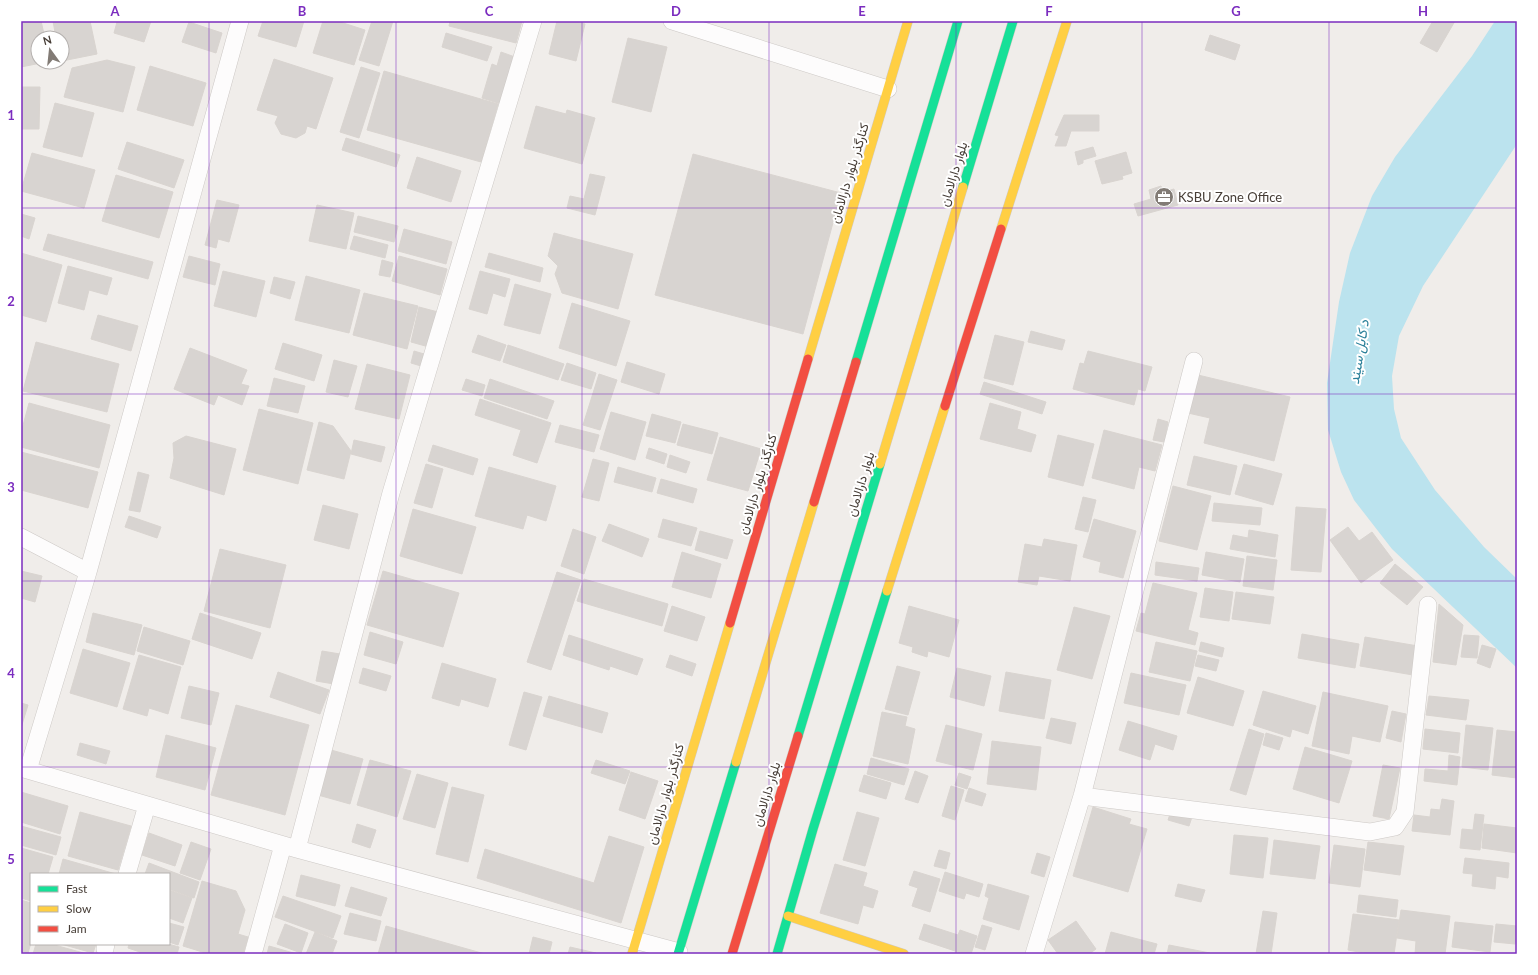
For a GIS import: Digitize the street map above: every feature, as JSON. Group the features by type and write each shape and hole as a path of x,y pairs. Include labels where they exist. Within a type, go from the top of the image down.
{"street":[{"path":"240,21 88,572 25,768 634,947 678,953 958,21"},
{"path":"253,954 290,847 391,493 533,21"},
{"path":"672,21 888,89"},
{"name":"کنارگذر بلوار دارالامان","path":"634,947 908,21"},
{"name":"بلوار دارالامان","path":"732,954 1013,21"},
{"path":"777,954 815,821 1067,21"},
{"path":"1034,954 1082,796 1194,361"},
{"path":"21,538 88,572"},
{"path":"1082,796 1370,832 1395,827 1405,812 1428,604"},
{"path":"127,873 147,805"},
{"path":"788,916 904,954"}],"water":[{"name":"د کابل سيند","path":"1495,21 1517,21 1517,144 1423,286 1399,336 1392,376 1394,409 1401,438 1435,490 1484,547 1517,579 1517,668 1392,549 1354,500 1341,472 1328,430 1327,383 1339,302 1350,253 1372,196 1395,157 1472,56"}],"building":[{"path":"21,21 41,21 43,30 30,30 30,65 21,67"},
{"path":"53,21 90,21 97,54 70,59 70,30 55,30"},
{"path":"114,21 151,21 144,42 114,33 117,22"},
{"path":"263,21 304,21 296,47 258,36"},
{"path":"323,21 337,21 365,30 354,65 313,53"},
{"path":"372,21 393,21 379,66 359,60"},
{"path":"450,21 522,21 516,43 449,26"},
{"path":"557,21 572,21 585,24 576,61 549,54"},
{"path":"1433,21 1455,21 1437,52 1420,43"},
{"path":"189,22 222,33 216,53 182,42"},
{"path":"446,33 492,47 487,61 442,47"},
{"path":"1210,35 1240,45 1235,60 1205,50"},
{"path":"628,38 667,47 651,112 612,102"},
{"path":"501,52 515,57 501,104 482,98 492,64 497,66"},
{"path":"274,59 333,78 316,129 307,126 305,133 296,138 281,134 275,123 278,116 257,110"},
{"path":"107,60 135,67 123,112 64,97 72,68"},
{"path":"150,66 206,83 193,126 137,110"},
{"path":"361,67 380,73 359,138 340,132"},
{"path":"384,71 498,104 481,162 367,130"},
{"path":"21,87 40,87 39,129 21,129"},
{"path":"55,103 94,113 82,157 43,147"},
{"path":"536,106 566,114 567,110 595,118 582,164 524,148"},
{"path":"1064,115 1099,115 1099,131 1071,131 1066,146 1055,146 1059,136 1055,135"},
{"path":"346,138 400,155 396,167 342,150"},
{"path":"127,142 184,160 174,188 118,169"},
{"path":"1093,147 1096,156 1083,160 1083,163 1078,165 1075,152"},
{"path":"1126,152 1132,173 1122,176 1123,179 1102,184 1095,161"},
{"path":"32,153 95,170 84,208 21,191"},
{"path":"693,154 841,193 803,334 655,295"},
{"path":"417,157 461,171 451,202 407,188"},
{"path":"590,174 605,177 595,215 567,208 570,196 584,199"},
{"path":"116,175 173,192 159,238 102,221"},
{"path":"1161,186 1163,192 1174,189 1178,205 1138,216 1134,204 1151,199 1149,190"},
{"path":"217,200 239,205 229,242 218,239 216,248 205,245"},
{"path":"317,205 354,213 346,249 309,241"},
{"path":"21,214 35,218 29,239 21,236"},
{"path":"358,216 398,226 394,242 354,232"},
{"path":"404,229 452,242 446,264 398,251"},
{"path":"554,233 633,254 618,309 562,293 555,274 558,266 548,256"},
{"path":"48,234 153,262 148,279 43,250"},
{"path":"354,236 388,245 385,258 350,249"},
{"path":"21,253 62,265 46,322 21,315"},
{"path":"489,253 543,268 540,282 485,267"},
{"path":"189,256 220,264 215,285 183,277"},
{"path":"399,256 447,269 440,295 392,281"},
{"path":"382,260 393,263 390,277 379,275"},
{"path":"68,266 112,278 107,295 89,290 84,310 58,303"},
{"path":"223,271 265,281 256,317 214,306"},
{"path":"480,271 510,279 505,297 493,293 487,314 469,309"},
{"path":"306,276 360,290 349,333 295,320"},
{"path":"274,277 295,282 290,299 270,293"},
{"path":"515,284 551,294 540,334 504,325"},
{"path":"364,293 418,306 407,349 353,335"},
{"path":"572,303 630,321 616,366 559,348"},
{"path":"419,307 438,312 429,347 411,342"},
{"path":"98,315 138,326 131,351 91,339"},
{"path":"1031,331 1065,340 1062,350 1028,342"},
{"path":"478,335 506,345 500,361 472,352"},
{"path":"995,335 1024,342 1013,385 984,378"},
{"path":"36,342 119,364 107,412 23,391"},
{"path":"283,343 322,355 314,381 275,369"},
{"path":"508,345 564,364 558,380 503,362"},
{"path":"190,348 247,370 241,384 249,386 242,405 218,395 214,405 174,389"},
{"path":"414,351 424,354 421,366 411,363"},
{"path":"1088,351 1152,367 1145,391 1138,389 1134,405 1073,389 1080,363 1084,364"},
{"path":"334,360 357,366 348,397 326,392"},
{"path":"627,362 665,374 659,394 621,382"},
{"path":"567,363 596,373 591,389 561,380"},
{"path":"367,364 410,375 399,419 355,409"},
{"path":"599,374 617,380 600,430 583,425"},
{"path":"1198,375 1290,397 1274,461 1204,443 1210,418 1188,413"},
{"path":"274,378 305,386 298,413 267,406"},
{"path":"466,379 485,385 482,396 462,390"},
{"path":"490,379 554,401 547,419 484,398"},
{"path":"984,382 1046,402 1042,414 980,394"},
{"path":"480,399 551,423 537,463 513,455 521,430 475,415"},
{"path":"29,403 110,425 99,468 21,447 21,433"},
{"path":"990,403 1021,412 1017,429 1036,435 1031,452 980,439"},
{"path":"259,409 313,423 298,484 243,470"},
{"path":"611,412 646,422 635,460 600,449"},
{"path":"652,414 681,422 675,443 646,436"},
{"path":"1158,419 1168,422 1164,442 1153,440"},
{"path":"319,422 333,426 351,451 344,479 307,470"},
{"path":"683,424 718,433 712,454 677,445"},
{"path":"560,425 599,435 594,452 555,442"},
{"path":"1104,430 1162,445 1155,471 1139,467 1134,489 1092,478"},
{"path":"1058,435 1094,444 1083,486 1048,477"},
{"path":"186,436 236,449 224,495 170,478 174,458 173,443"},
{"path":"720,437 761,449 748,491 707,480"},
{"path":"354,440 385,447 381,462 351,454"},
{"path":"433,445 478,459 473,475 428,461"},
{"path":"649,448 667,454 664,464 646,458"},
{"path":"21,452 98,472 88,508 21,490"},
{"path":"670,455 690,462 686,473 667,467"},
{"path":"1194,456 1237,466 1230,495 1187,485"},
{"path":"593,459 609,463 599,501 582,497"},
{"path":"426,464 443,469 432,508 414,503"},
{"path":"1244,464 1282,474 1273,505 1235,494"},
{"path":"489,467 556,486 546,521 527,515 523,529 475,516"},
{"path":"618,467 656,478 652,492 614,482"},
{"path":"138,472 149,475 140,512 129,510"},
{"path":"661,479 697,489 693,503 657,493"},
{"path":"1173,486 1211,496 1197,550 1159,541"},
{"path":"1083,497 1096,500 1088,532 1075,529"},
{"path":"1214,503 1262,508 1260,525 1212,521"},
{"path":"323,505 358,514 349,549 314,540"},
{"path":"1296,507 1326,509 1321,572 1291,570"},
{"path":"413,509 476,527 462,574 400,556"},
{"path":"129,516 161,527 157,538 125,527"},
{"path":"663,519 697,528 691,546 658,537"},
{"path":"1094,519 1136,531 1123,578 1099,572 1101,562 1083,557"},
{"path":"609,524 649,539 642,557 602,541"},
{"path":"1348,527 1359,541 1372,532 1393,560 1361,583 1330,540"},
{"path":"573,529 596,537 584,574 561,566"},
{"path":"1249,530 1278,535 1275,557 1230,549 1233,535 1248,538"},
{"path":"700,531 733,540 727,559 695,550"},
{"path":"1044,539 1077,545 1070,581 1039,576 1037,585 1018,582 1025,544 1042,547"},
{"path":"220,549 286,565 270,628 204,611"},
{"path":"682,552 721,564 711,598 672,587"},
{"path":"1206,552 1244,559 1240,582 1202,575"},
{"path":"1247,556 1277,560 1273,590 1243,586"},
{"path":"1156,562 1199,568 1197,581 1155,575"},
{"path":"1395,564 1423,587 1407,605 1380,583"},
{"path":"21,571 42,576 35,602 21,598"},
{"path":"383,571 459,593 443,647 367,625"},
{"path":"557,572 581,580 551,670 527,662"},
{"path":"584,579 668,604 662,626 577,601"},
{"path":"1153,583 1197,593 1188,630 1198,633 1195,645 1136,631 1141,613 1145,614"},
{"path":"1205,588 1233,592 1229,621 1200,617"},
{"path":"1236,592 1274,597 1270,624 1232,619"},
{"path":"1439,604 1463,625 1456,665 1433,662"},
{"path":"672,606 705,617 697,641 664,631"},
{"path":"909,606 959,620 949,657 928,651 927,657 912,652 913,647 899,643"},
{"path":"1074,607 1110,616 1092,679 1057,670"},
{"path":"93,613 142,625 134,655 86,642"},
{"path":"200,613 261,633 252,659 192,639"},
{"path":"144,627 190,641 183,665 137,651"},
{"path":"370,632 403,642 396,664 364,655"},
{"path":"1302,634 1359,644 1355,668 1298,658"},
{"path":"569,635 643,659 637,675 610,666 609,670 563,655"},
{"path":"1464,635 1479,636 1477,658 1461,657"},
{"path":"1365,637 1418,646 1413,675 1360,666"},
{"path":"1156,642 1197,651 1190,681 1149,672"},
{"path":"1201,642 1224,648 1222,657 1199,651"},
{"path":"1482,645 1496,649 1490,668 1477,663"},
{"path":"83,649 130,663 117,707 70,693"},
{"path":"322,651 340,654 334,684 316,681"},
{"path":"139,655 181,667 168,714 149,708 147,716 123,709"},
{"path":"670,655 696,664 692,676 666,667"},
{"path":"1198,655 1219,660 1216,671 1195,666"},
{"path":"442,663 496,679 488,707 461,699 459,706 432,698"},
{"path":"897,666 920,672 908,715 885,709"},
{"path":"363,668 391,676 386,691 359,683"},
{"path":"957,668 991,676 984,706 950,697"},
{"path":"278,672 329,690 320,714 270,697"},
{"path":"1006,672 1051,680 1044,719 999,711"},
{"path":"1131,673 1186,685 1179,715 1124,703"},
{"path":"1198,677 1244,691 1233,726 1187,713"},
{"path":"189,686 219,693 211,725 181,718"},
{"path":"1263,691 1316,706 1308,734 1292,729 1290,737 1253,725"},
{"path":"524,692 542,697 526,750 509,745"},
{"path":"1323,692 1388,706 1380,742 1352,736 1349,754 1312,746"},
{"path":"549,696 608,713 602,733 543,716"},
{"path":"1429,696 1469,700 1466,720 1426,715"},
{"path":"21,703 28,705 21,728"},
{"path":"236,705 309,725 285,815 211,795"},
{"path":"1392,711 1406,714 1401,742 1386,738"},
{"path":"882,712 907,717 905,726 915,729 908,764 873,756"},
{"path":"1051,718 1076,723 1071,744 1046,738"},
{"path":"1128,721 1177,736 1173,750 1155,744 1150,760 1119,750"},
{"path":"946,725 982,734 973,770 936,761"},
{"path":"1466,725 1493,728 1488,770 1462,767"},
{"path":"1249,729 1264,734 1246,795 1230,790"},
{"path":"1425,729 1460,733 1458,753 1423,749"},
{"path":"1497,730 1517,732 1517,778 1492,775"},
{"path":"1266,733 1283,738 1279,750 1263,745"},
{"path":"166,735 216,748 205,790 156,777"},
{"path":"992,741 1041,747 1036,790 987,784"},
{"path":"80,743 110,751 106,764 77,755"},
{"path":"1305,747 1352,761 1339,803 1293,789"},
{"path":"331,750 363,759 350,804 318,795"},
{"path":"1449,755 1460,757 1457,785 1424,781 1425,769 1448,771"},
{"path":"871,758 909,769 904,785 867,774"},
{"path":"370,760 411,771 397,817 357,805"},
{"path":"596,760 630,771 625,784 591,773"},
{"path":"1383,765 1400,768 1389,819 1373,816"},
{"path":"915,771 928,776 918,803 905,799"},
{"path":"631,772 658,781 645,819 619,810"},
{"path":"959,773 971,777 967,789 955,785"},
{"path":"417,774 448,783 435,828 403,819"},
{"path":"864,775 891,783 886,799 859,791"},
{"path":"951,786 964,790 955,820 942,816"},
{"path":"452,787 484,795 468,862 436,854"},
{"path":"969,788 986,794 982,806 965,801"},
{"path":"21,792 68,806 60,834 21,822"},
{"path":"1442,799 1454,801 1450,835 1412,831 1414,815 1430,817 1431,809 1440,810"},
{"path":"1093,807 1131,819 1129,824 1147,829 1128,892 1073,876"},
{"path":"1171,811 1192,817 1189,826 1168,820"},
{"path":"80,812 131,826 118,870 68,856"},
{"path":"857,812 879,818 865,866 843,860"},
{"path":"1475,814 1484,815 1480,850 1460,848 1462,829 1473,830"},
{"path":"357,824 376,830 370,848 352,842"},
{"path":"1484,824 1517,828 1517,853 1482,848"},
{"path":"21,826 61,837 56,855 21,845"},
{"path":"149,833 182,845 175,866 142,855"},
{"path":"1234,835 1268,838 1263,878 1230,874"},
{"path":"609,836 644,847 621,923 477,878 485,849 594,883"},
{"path":"1274,840 1320,846 1315,879 1270,874"},
{"path":"191,842 211,849 200,880 180,873"},
{"path":"1368,842 1404,846 1400,875 1364,870"},
{"path":"1334,845 1365,849 1360,887 1329,883"},
{"path":"21,848 53,857 48,873 30,873 30,901 21,898"},
{"path":"939,850 950,853 946,869 934,866"},
{"path":"1037,853 1050,857 1044,877 1031,873"},
{"path":"1465,858 1509,863 1508,878 1496,876 1495,889 1472,886 1473,874 1463,873"},
{"path":"63,859 112,873 59,873"},
{"path":"149,863 199,882 194,898 170,889 170,873 145,873"},
{"path":"835,864 867,873 863,886 878,891 873,908 863,905 858,924 820,913"},
{"path":"914,871 940,879 930,912 912,906 918,888 909,885"},
{"path":"945,872 983,884 979,897 966,893 964,899 939,891"},
{"path":"301,875 340,885 335,906 296,896"},
{"path":"202,881 236,891 245,910 238,934 248,937 243,954 209,954 183,946"},
{"path":"988,884 1029,896 1019,930 983,919 989,898 985,896"},
{"path":"1178,884 1205,890 1201,902 1175,896"},
{"path":"351,887 387,898 381,916 345,906"},
{"path":"170,890 192,898 183,923 170,918"},
{"path":"1359,895 1398,900 1396,917 1357,912"},
{"path":"283,896 341,916 333,938 275,917"},
{"path":"21,900 30,903 30,945 28,953 21,951"},
{"path":"1401,910 1450,916 1445,954 1415,954 1416,941 1397,938"},
{"path":"1263,911 1277,913 1271,954 1256,954"},
{"path":"350,913 381,921 376,941 344,934"},
{"path":"1353,914 1399,920 1394,954 1370,954 1348,950"},
{"path":"1076,921 1096,949 1089,954 1058,954 1048,940"},
{"path":"1455,922 1493,926 1490,952 1452,947"},
{"path":"170,923 184,927 178,945 170,942"},
{"path":"285,924 308,933 301,953 277,944"},
{"path":"924,924 958,935 960,930 977,936 971,954 964,954 919,939"},
{"path":"1496,924 1517,926 1515,944 1494,942"},
{"path":"982,925 992,928 985,950 975,947"},
{"path":"386,926 485,954 378,954"},
{"path":"315,932 337,941 332,954 306,954"},
{"path":"1111,932 1157,944 1154,954 1105,954"},
{"path":"533,937 552,942 549,954 529,954"},
{"path":"36,945 55,945 87,954 33,954"},
{"path":"65,945 96,945 93,953"},
{"path":"129,945 170,945 179,947 177,954 139,954 140,952 128,948"},
{"path":"1169,945 1210,953 1167,954"},
{"path":"269,946 297,954 267,954"},
{"path":"570,947 596,953 596,954 568,954"}],"traffic: fast":[{"path":"856,362 958,21"},
{"path":"963,187 1013,21"},
{"path":"798,736 880,464"},
{"path":"777,954 813,829 887,591"},
{"path":"678,954 736,762"}],"traffic: slow":[{"path":"808,359 908,21"},
{"path":"1001,229 1067,21"},
{"path":"880,464 963,187"},
{"path":"887,591 945,406"},
{"path":"736,762 814,502"},
{"path":"632,954 730,623"},
{"path":"788,916 904,954"}],"traffic: jam":[{"path":"945,406 1001,229"},
{"path":"730,623 808,359"},
{"path":"814,502 856,362"},
{"path":"732,954 798,736"}],"place":[{"name":"KSBU Zone Office","path":"1164,197"}]}
